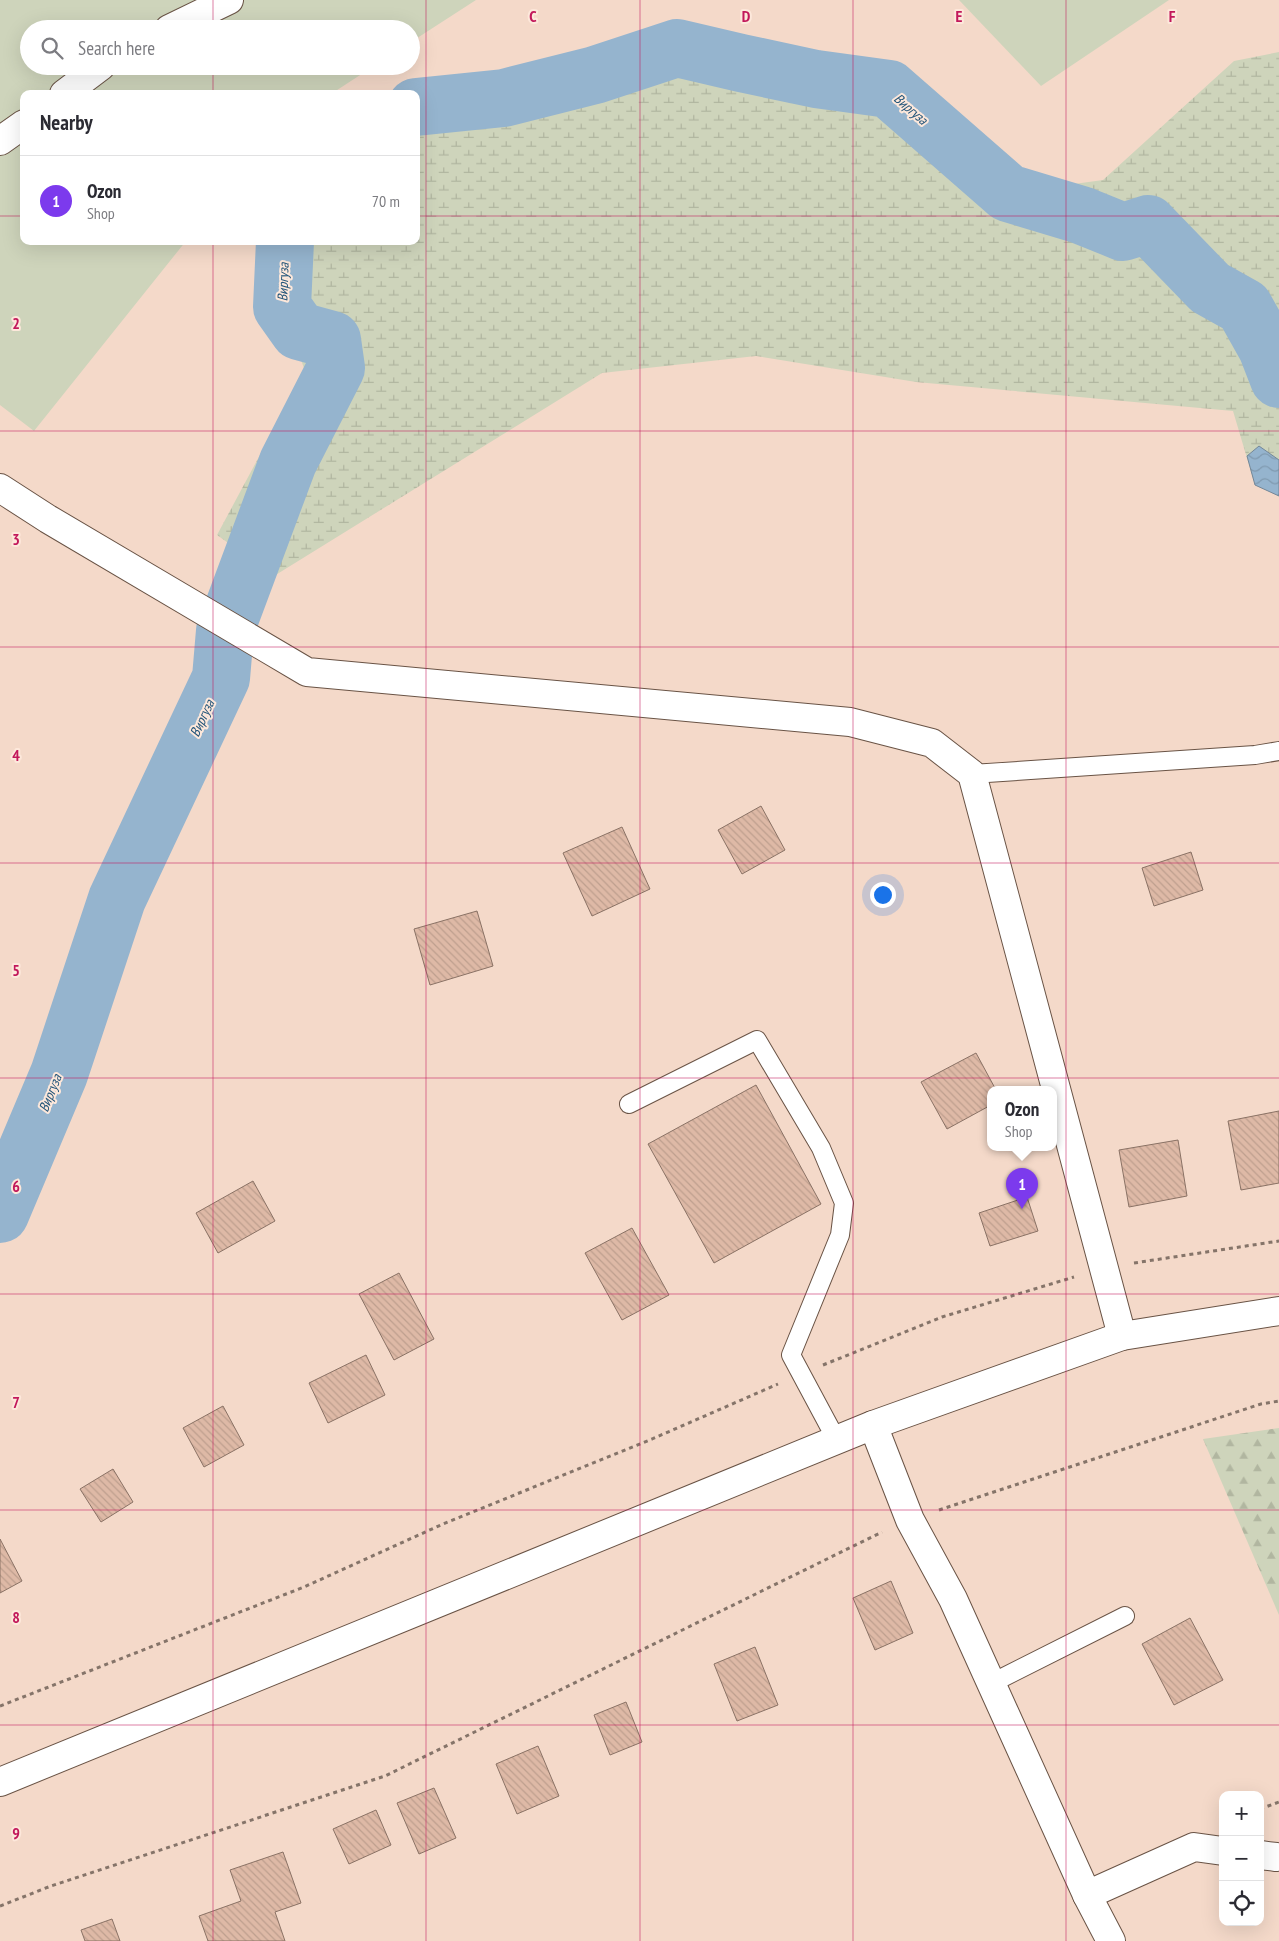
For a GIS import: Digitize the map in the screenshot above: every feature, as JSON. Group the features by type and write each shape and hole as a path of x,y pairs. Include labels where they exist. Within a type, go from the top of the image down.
{"street":[{"path":"188,20 230,0"},
{"path":"69,90 89,75"},
{"path":"0,141 20,127"},
{"path":"0,488 48,519 307,672 850,722 932,743 972,774 1055,1086"},
{"path":"1057,1092 1122,1336"},
{"path":"0,1782 873,1425 1122,1336 1279,1311"},
{"path":"873,1425 910,1520 953,1599 1087,1895 1111,1941"},
{"path":"1087,1895 1194,1847 1219,1850"}],"lane":[{"path":"972,774 1245,756 1279,751"},
{"path":"629,1104 758,1040 821,1148 844,1203 840,1235 791,1355 836,1439"},
{"path":"992,1684 1125,1616"}],"path":[{"path":"0,1706 304,1587 444,1524 942,1317 1104,1268 1279,1241"},
{"path":"0,1906 51,1886 384,1776 910,1520 1261,1404 1279,1402"},
{"path":"1264,1808 1279,1802"}],"green space":[{"path":"0,0 476,0 420,36 420,20 20,20 20,75 360,75 337,90 20,90 20,245 183,245 34,431 0,405"},
{"path":"959,0 1169,0 1041,86"},
{"path":"677,48 816,79 889,89 1009,193 1103,180 1234,61 1279,52 1279,496 1255,485 1233,411 916,382 756,356 602,373 274,576 217,535 305,371 282,307 285,245 420,245 420,107 504,98 595,75"},
{"path":"1279,1428 1279,1615 1203,1439"}],"water":[{"path":"1259,446 1279,460 1279,496 1255,485 1247,456"}],"building":[{"path":"761,806 785,850 742,874 718,830"},
{"path":"622,827 650,889 592,916 563,853"},
{"path":"1191,852 1203,890 1154,906 1142,868"},
{"path":"477,911 493,966 430,985 414,929"},
{"path":"976,1053 994,1086 987,1086 987,1107 947,1129 921,1082"},
{"path":"756,1085 821,1204 714,1263 648,1144"},
{"path":"1279,1111 1279,1183 1241,1190 1228,1121"},
{"path":"1178,1140 1187,1196 1129,1207 1119,1150"},
{"path":"253,1181 275,1221 218,1253 196,1213"},
{"path":"1027,1197 1038,1231 990,1246 979,1213"},
{"path":"632,1228 669,1295 622,1320 585,1253"},
{"path":"399,1273 434,1339 394,1360 359,1294"},
{"path":"366,1355 385,1395 328,1423 309,1383"},
{"path":"223,1406 244,1445 204,1467 183,1428"},
{"path":"113,1469 133,1502 101,1522 80,1489"},
{"path":"0,1539 22,1581 0,1593"},
{"path":"891,1581 913,1633 875,1650 853,1598"},
{"path":"1190,1618 1223,1680 1174,1705 1142,1644"},
{"path":"755,1647 778,1705 737,1721 714,1664"},
{"path":"626,1702 642,1742 610,1755 594,1715"},
{"path":"538,1746 559,1796 517,1814 496,1764"},
{"path":"434,1788 456,1838 419,1854 397,1803"},
{"path":"376,1810 391,1845 349,1864 333,1829"},
{"path":"283,1852 301,1903 275,1912 285,1941 208,1941 199,1916 241,1901 230,1870"},
{"path":"112,1919 120,1941 85,1941 81,1930"}],"waterway":[{"name":"Виргуза","path":"420,107 504,98 595,75 677,48 816,79 889,89 1008,193 1081,215 1123,232 1148,224 1210,288 1244,307 1267,348 1279,379"},
{"name":"Виргуза","path":"0,1214 59,1074 117,899 221,678 225,631 288,462 336,368 332,340 299,331 282,307 285,245"}],"place":[{"name":"Ozon","path":"1022,1209"}]}
